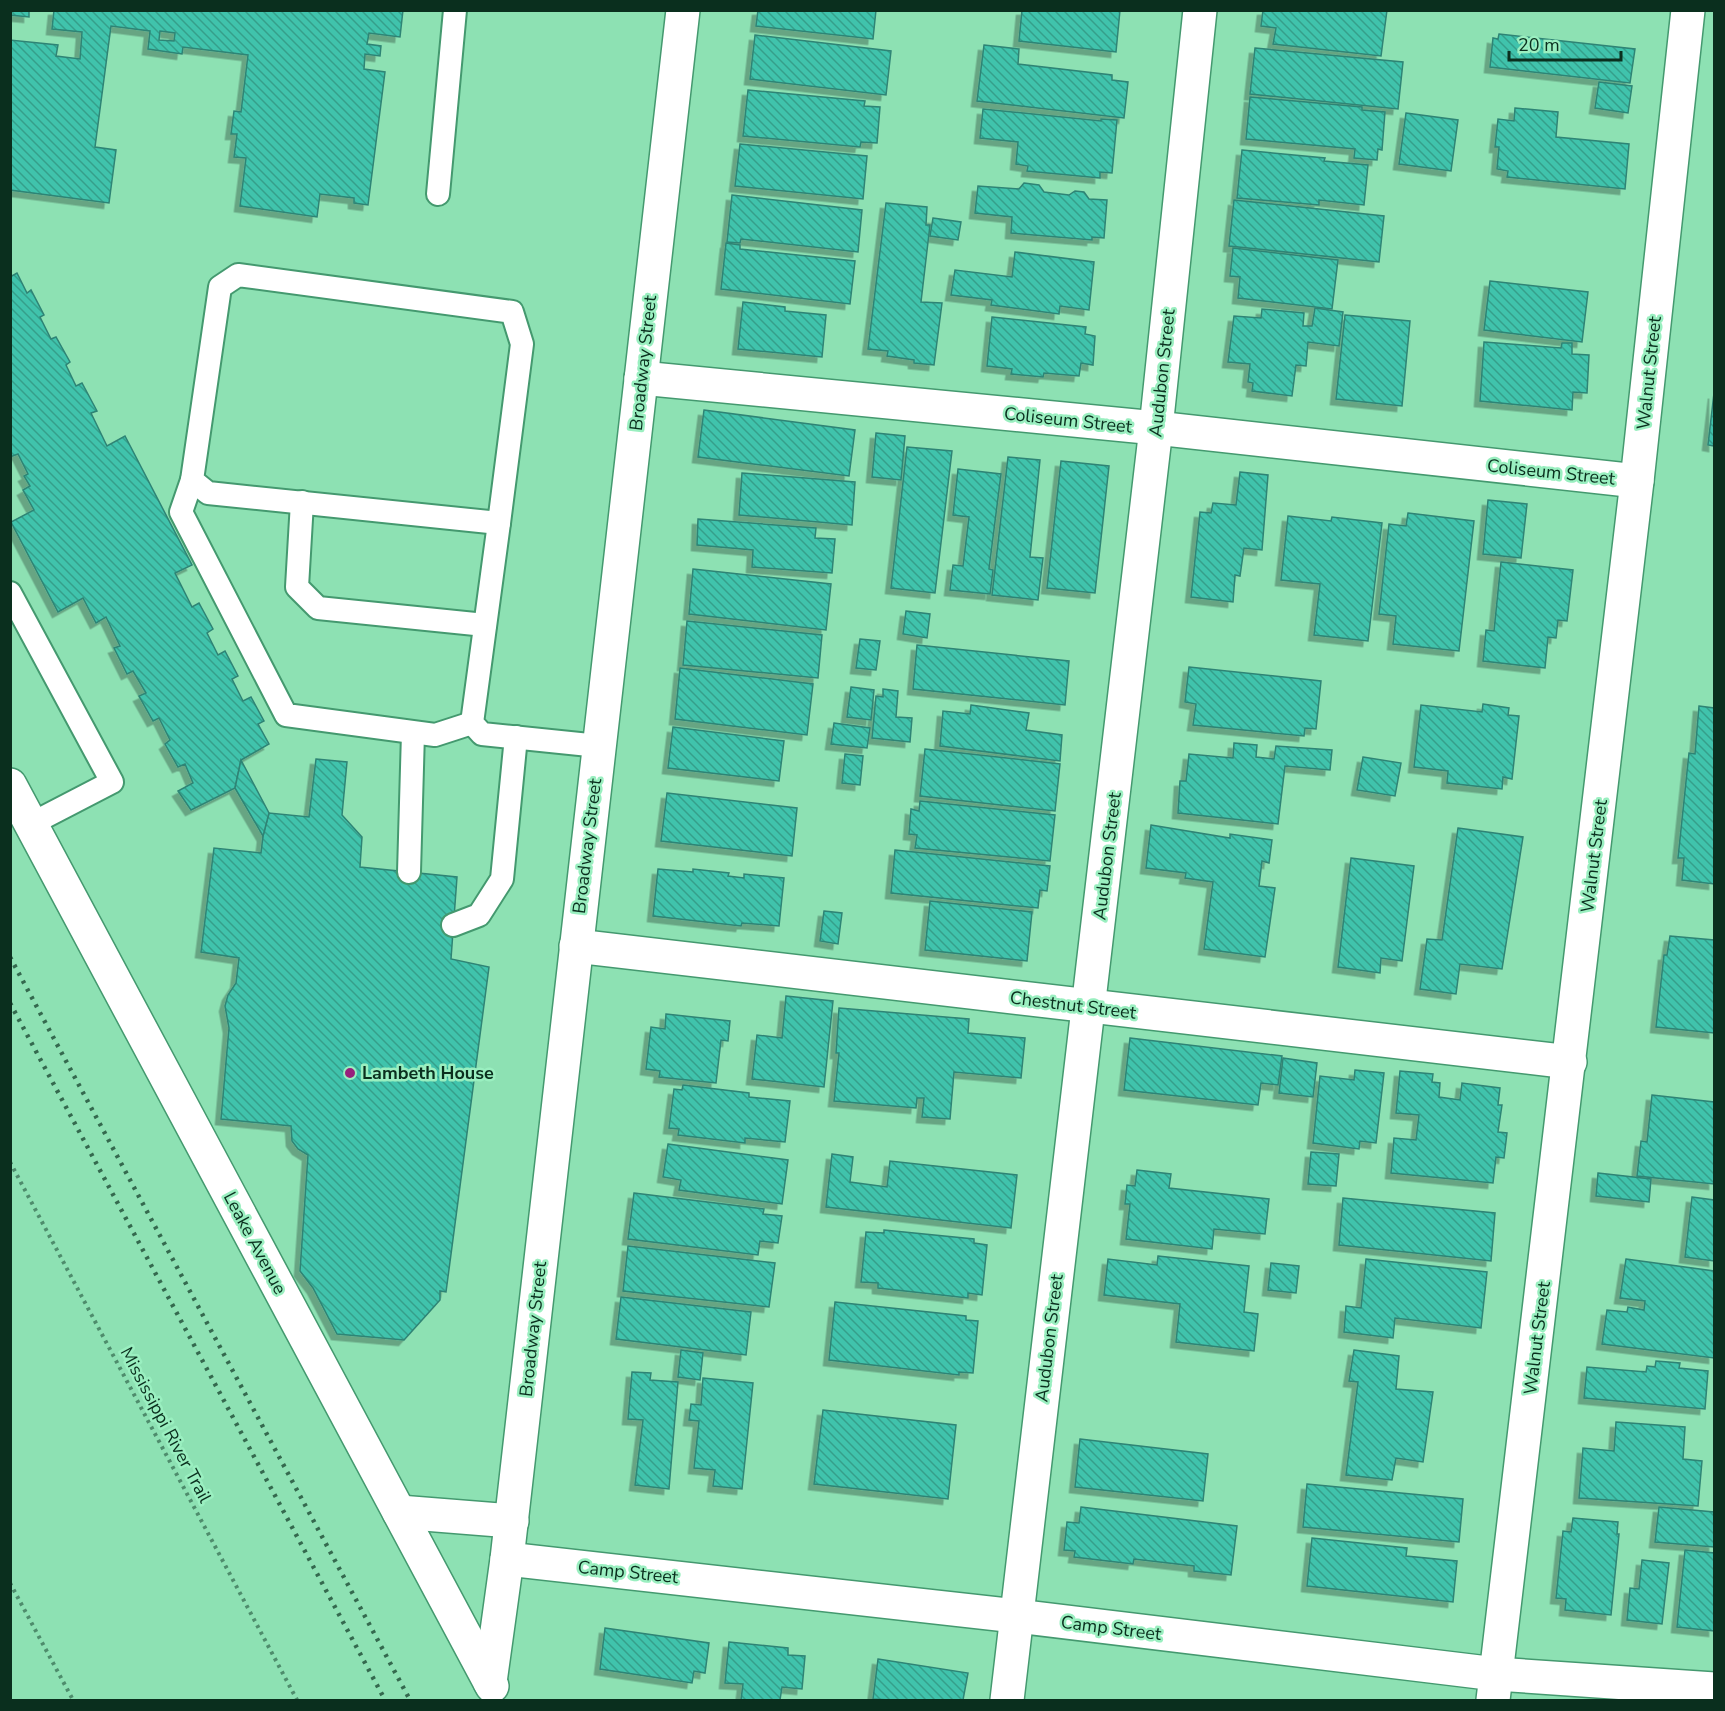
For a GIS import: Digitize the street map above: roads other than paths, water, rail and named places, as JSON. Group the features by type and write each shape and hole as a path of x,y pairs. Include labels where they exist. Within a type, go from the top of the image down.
{"street":[{"name":"Broadway Street","path":"495,1691 507,1559 683,10"},
{"name":"Audubon Street","path":"1007,1701 1090,1007 1156,428 1200,10"},
{"name":"Walnut Street","path":"1495,1687 1637,481 1688,10"},
{"name":"Coliseum Street","path":"641,378 1156,428 1637,481"},
{"name":"Leake Avenue","path":"10,785 495,1691"},
{"name":"Chestnut Street","path":"576,946 1570,1062"},
{"path":"399,1512 512,1521"},
{"name":"Camp Street","path":"507,1559 1016,1616 1495,1687 1714,1689"}],"lane":[{"path":"438,194 455,10"},
{"path":"472,723 435,735 286,715 181,512 192,480 220,287 238,275 512,312 522,344 472,723 482,734 599,746"},
{"path":"192,480 208,493 499,523"},
{"path":"302,502 297,587 318,608 485,625"},
{"path":"10,593 112,782 31,824"},
{"path":"409,872 413,733"},
{"path":"453,925 479,915 502,879 516,737"}],"railway":[{"path":"10,957 410,1700"},
{"path":"10,1003 385,1700"}],"place":[{"name":"Lambeth House","path":"350,1073"}]}
